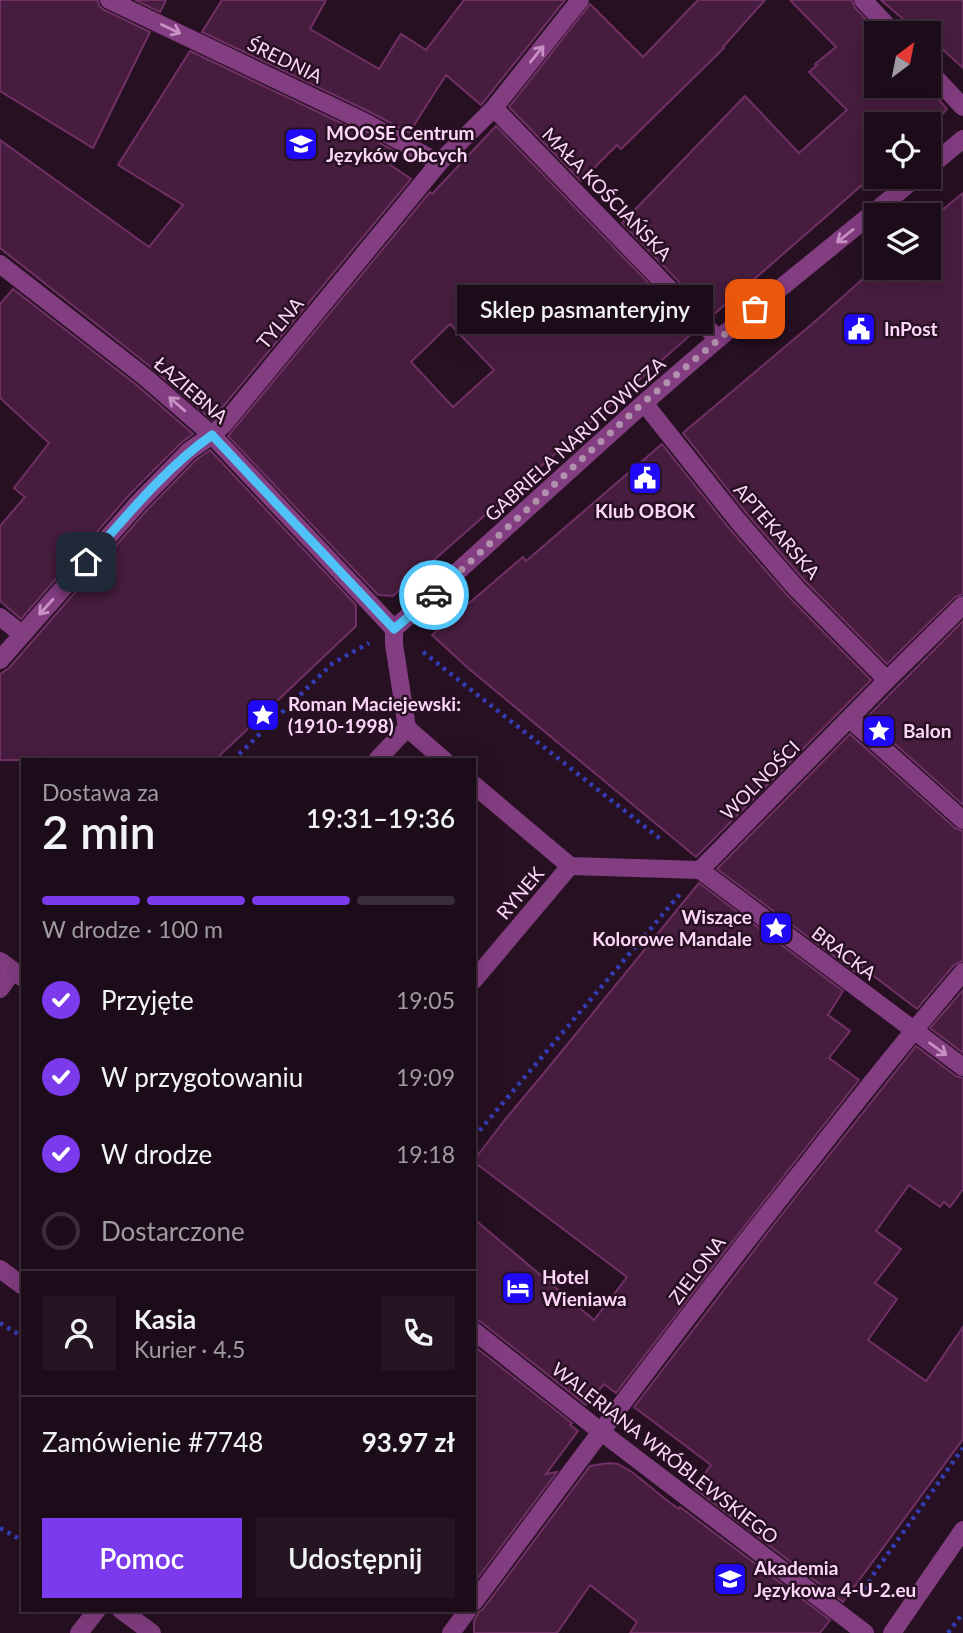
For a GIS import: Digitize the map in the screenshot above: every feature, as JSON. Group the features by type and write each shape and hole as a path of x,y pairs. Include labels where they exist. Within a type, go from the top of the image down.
{"street":[{"name":"ŚREDNIA","path":"109,0 365,122 439,163"},
{"name":"TYLNA","path":"0,660 139,502 189,451 224,424 439,163 494,108 580,0"},
{"path":"863,0 883,21"},
{"path":"942,85 963,107"},
{"name":"MAŁA KOŚCIAŃSKA","path":"494,108 719,339"},
{"path":"941,157 963,139"},
{"name":"GABRIELA NARUTOWICZA","path":"394,629 644,402 902,189"},
{"name":"ŁAZIEBNA","path":"0,264 145,377 212,435 394,629"},
{"name":"APTEKARSKA","path":"644,402 738,521 796,588 887,680"},
{"name":"WOLNOŚCI","path":"700,870 963,606"},
{"path":"0,617 22,634"},
{"path":"394,629 407,728 442,758"},
{"path":"850,719 963,820"},
{"path":"379,758 407,728"},
{"name":"RYNEK","path":"476,787 570,866 700,870"},
{"name":"RYNEK","path":"476,978 570,866"},
{"name":"BRACKA","path":"700,870 963,1067"},
{"path":"0,989 15,971"},
{"name":"ZIELONA","path":"476,1599 747,1239 912,1031 963,972"},
{"path":"0,1269 21,1285"},
{"name":"WALERIANA WRÓBLEWSKIEGO","path":"476,1333 600,1431 866,1633"},
{"path":"892,1633 963,1530"},
{"path":"79,1633 95,1612"},
{"path":"124,1612 152,1633"},
{"path":"451,1633 467,1612"}],"path":[{"path":"235,758 333,663 394,629"},
{"path":"0,1323 21,1336"},
{"path":"846,1618 875,1572 963,1448"},
{"path":"0,1528 21,1540"},
{"path":"948,1633 963,1613"}],"building":[{"path":"0,0 98,0 99,6 104,10 150,32 93,148 0,91"},
{"path":"135,0 166,0 160,12"},
{"path":"222,0 326,0 310,29 379,69 401,34 426,50 464,0 565,0 481,105 446,75 409,133 202,32"},
{"path":"698,0 765,0 724,48 621,149 617,145 581,181 509,107 590,4 643,57"},
{"path":"790,0 852,0 855,8 867,21 864,21 864,98 937,98 947,109 941,115 941,112 864,112 864,183 712,316 622,223 745,96 799,153 847,110 809,72 836,47"},
{"path":"881,0 963,0 963,68 942,49 942,21 905,21"},
{"path":"190,51 360,132 396,152 389,164 411,179 212,420 152,368 0,248 0,140 149,247 183,205 118,165"},
{"path":"496,126 695,331 393,596 378,595 228,436 430,192 432,194","holes":["450,324 494,370 453,407 411,362"]},
{"path":"963,193 963,594 955,597 887,664 804,580 683,433 864,278 864,280 941,280 941,211"},
{"path":"13,289 138,386 193,434 130,494 21,619 0,601 0,526 25,497 14,488 49,443 0,398 0,304"},
{"path":"662,444 787,595 871,680 696,857 432,635 523,557 526,561"},
{"path":"210,450 356,605 356,626 217,758 0,760 0,674 9,668 147,510 196,460"},
{"path":"963,621 963,805 866,718"},
{"path":"850,734 955,828 963,831 963,961 954,965 917,1009 859,965 855,972 717,869"},
{"path":"699,883 843,991 828,1015 850,1031 829,1058 859,1080 616,1393 604,1384 586,1405 476,1321 476,1221 594,1320 627,1277 476,1164 476,1157"},
{"path":"963,990 963,1053 930,1028"},
{"path":"916,1046 956,1076 963,1078 963,1189 950,1207 944,1202 940,1207 909,1185 876,1231 901,1249 875,1283 897,1299 868,1340 926,1381 963,1327 963,1439 843,1602 694,1488 711,1465 634,1407 775,1223"},
{"path":"476,1348 572,1423 570,1425 578,1431 546,1474 557,1472 476,1580"},
{"path":"618,1464 632,1472 830,1620 820,1633 630,1633 637,1622 590,1585 557,1633 474,1633 474,1621 479,1612 590,1466"}],"way so far":[{"path":"434,595 644,402 755,309"}],"place":[{"name":"MOOSE Centrum Języków Obcych","path":"301,144"},
{"name":"Sklep pasmanteryjny","path":"755,309"},
{"name":"InPost","path":"859,329"},
{"name":"Klub OBOK","path":"645,478"},
{"name":"Roman Maciejewski: (1910-1998)","path":"263,715"},
{"name":"Balon","path":"879,731"},
{"name":"Wiszące Kolorowe Mandale","path":"776,928"},
{"name":"Hotel Wieniawa","path":"518,1288"},
{"name":"Akademia Językowa 4-U-2.eu","path":"730,1579"}],"route":[{"path":"86,562 189,451 212,435 394,629 434,595"}]}
